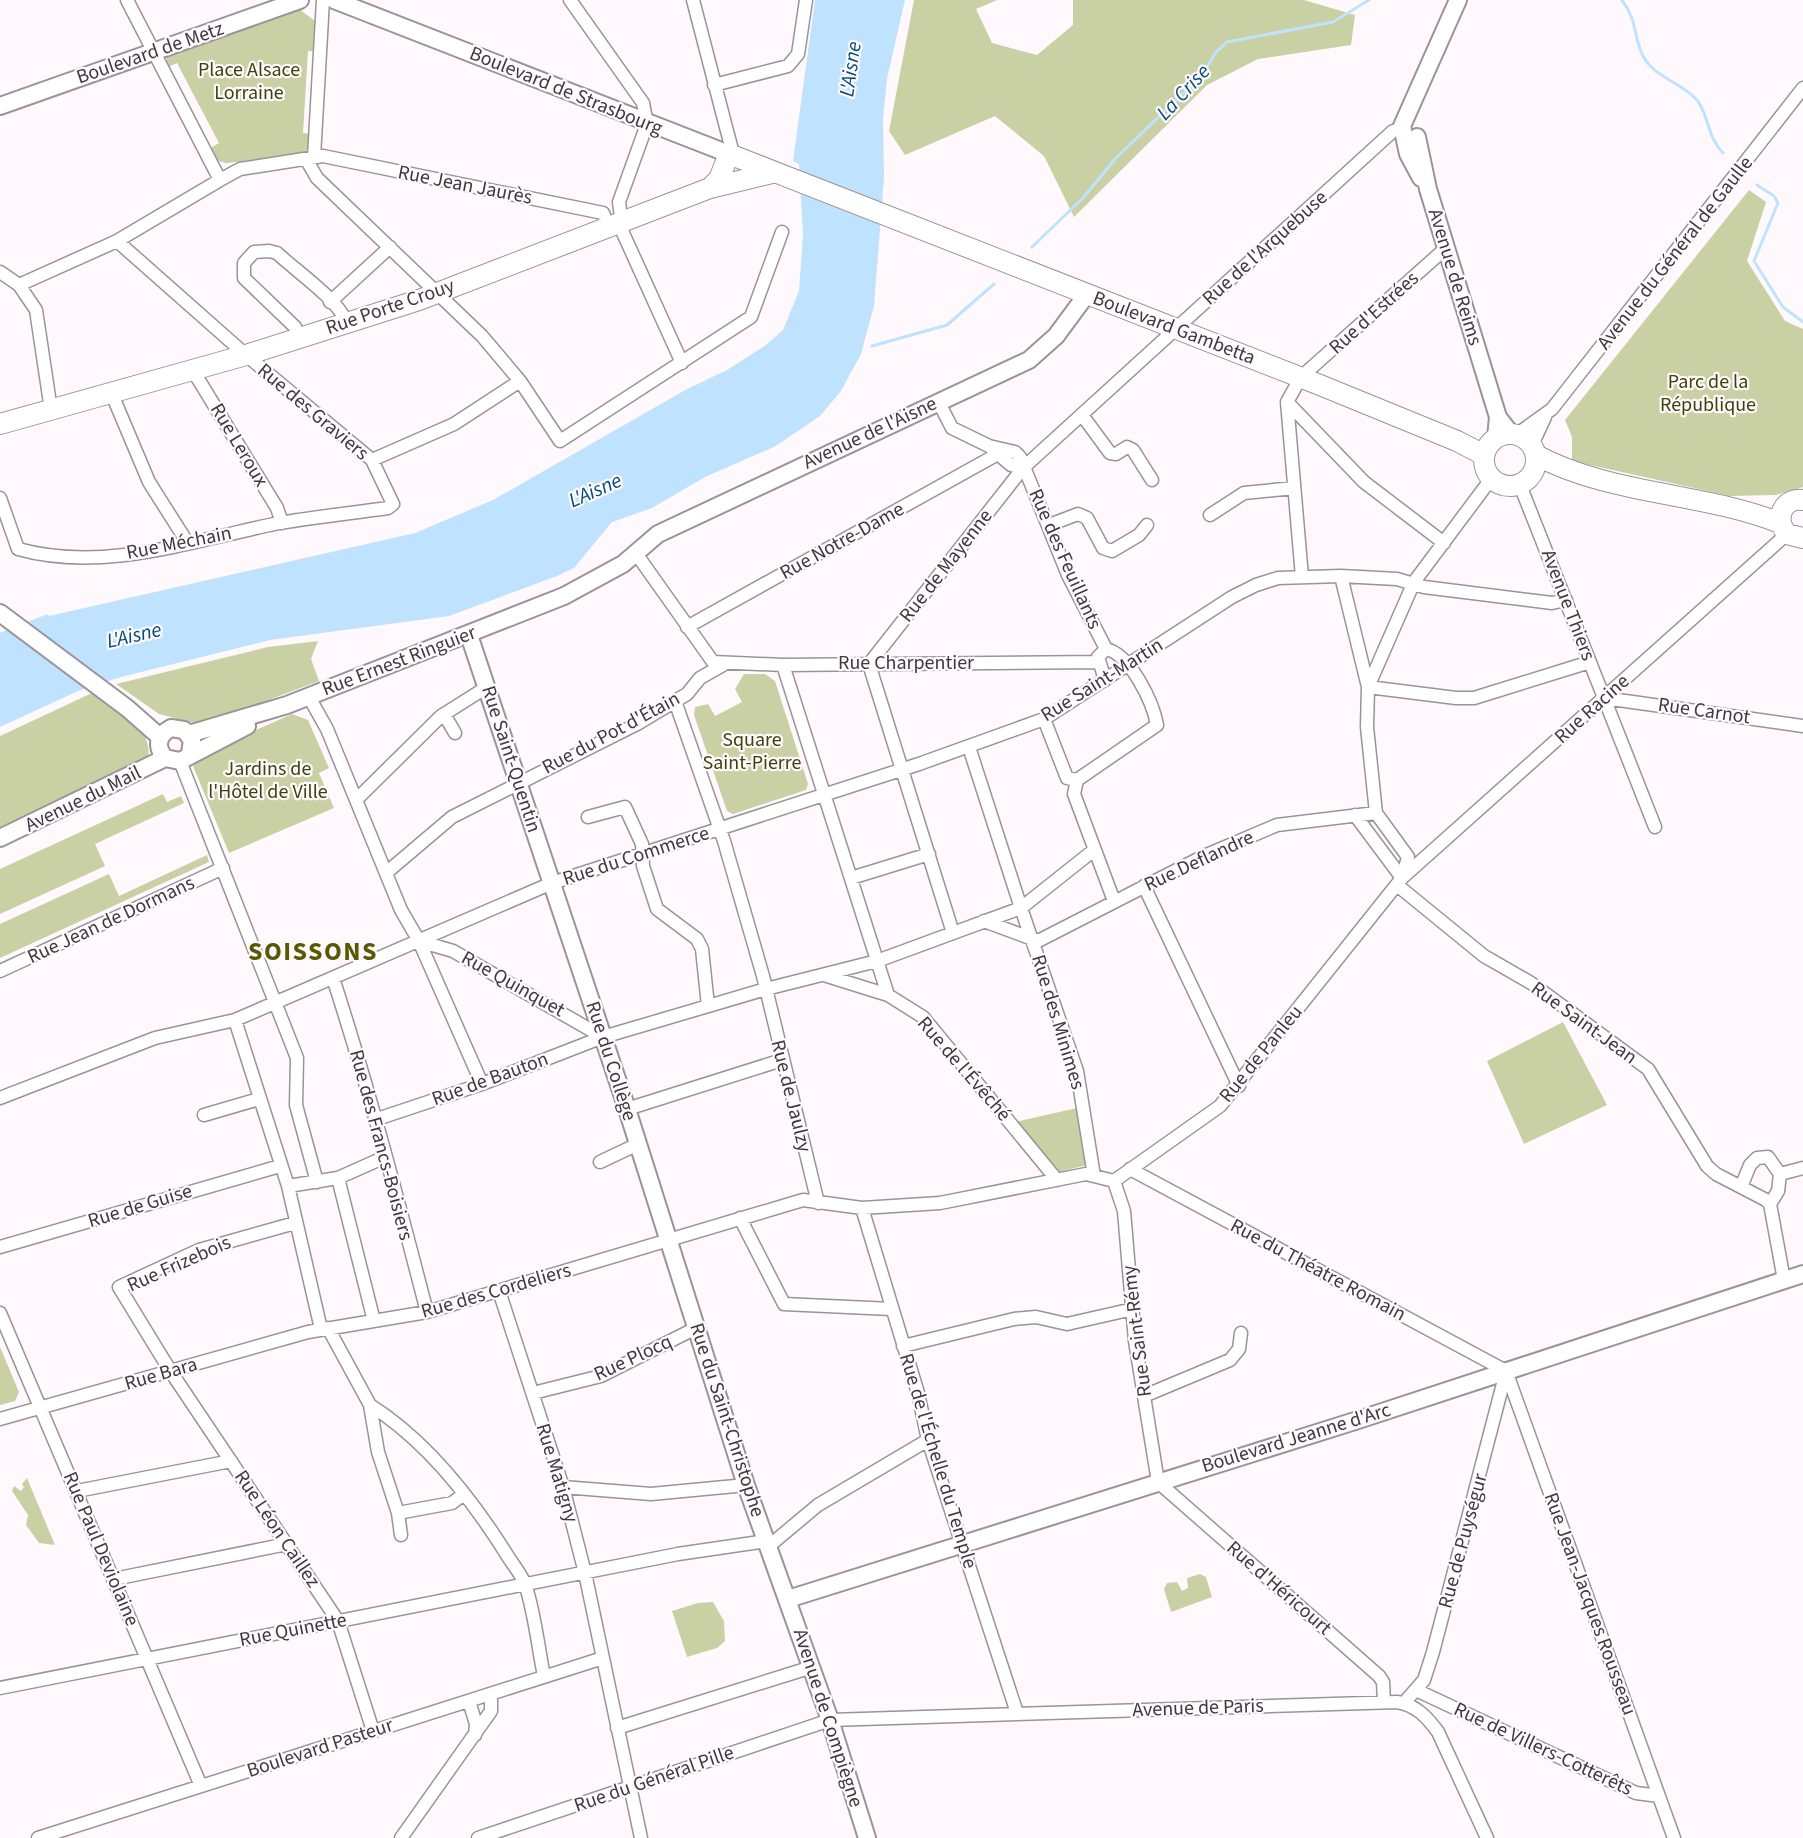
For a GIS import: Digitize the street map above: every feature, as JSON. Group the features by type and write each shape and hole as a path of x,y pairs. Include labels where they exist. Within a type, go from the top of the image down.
{"main road":[{"name":"Boulevard de Metz","path":"0,106 300,0"},
{"name":"Boulevard de Strasbourg","path":"334,0 798,182"},
{"path":"1409,128 1414,96 1458,0"},
{"name":"Avenue de Reims","path":"1409,128 1408,154 1428,189 1498,417 1509,444"},
{"path":"710,188 719,179 721,151"},
{"name":"Rue Porte Crouy","path":"0,424 246,355 436,292 613,215 773,173"},
{"name":"Boulevard Gambetta","path":"798,182 1301,377 1457,441 1509,444 1566,471"},
{"name":"Avenue de l'Aisne","path":"490,625 589,584 623,564 658,534 1029,360 1056,336 1087,294"},
{"path":"1526,480 1509,444 1484,464 1491,479 1510,487 1526,480 1566,471 1792,520"},
{"path":"0,614 127,708 166,732"},
{"name":"Rue Ernest Ringuier","path":"286,705 490,625"},
{"name":"Rue Saint-Quentin","path":"469,635 552,883"},
{"path":"189,734 286,705"},
{"name":"Avenue du Mail","path":"0,838 286,705"},
{"path":"178,727 189,734 192,747 178,757 160,752 166,732 178,727"},
{"name":"Rue du Collège","path":"552,883 668,1240"},
{"name":"Rue du Saint-Christophe","path":"668,1240 746,1485 789,1599"},
{"name":"Boulevard Jeanne d'Arc","path":"789,1599 1803,1274"},
{"name":"Avenue de Compiègne","path":"789,1599 867,1838"}],"street":[{"path":"127,0 220,180"},
{"path":"323,0 310,158 317,178 482,336 520,381 560,441 751,317 782,232"},
{"path":"570,0 639,94 647,124 613,215 682,363"},
{"path":"693,0 731,146 721,151"},
{"path":"714,85 788,66 798,54 806,0"},
{"name":"Avenue du Général de Gaulle","path":"1509,444 1545,416 1803,88"},
{"name":"Rue de l'Arquebuse","path":"1023,468 1393,131 1409,128"},
{"name":"Rue Jean Jaurès","path":"19,285 117,241 240,169 310,158 334,158 613,215"},
{"name":"Rue des Graviers","path":"117,241 246,355 372,460 393,504"},
{"path":"330,302 390,247"},
{"name":"Rue d'Estrées","path":"1287,402 1301,377 1446,248"},
{"path":"299,337 295,327 248,285 242,271 248,258 254,252 262,250 277,253 342,313 346,321"},
{"path":"0,272 19,285 36,310 51,410"},
{"name":"Rue Leroux","path":"192,369 277,508 282,523"},
{"path":"372,460 454,424 520,381"},
{"path":"111,392 149,482 187,542"},
{"name":"Rue des Feuillants","path":"938,401 952,428 993,450 1015,452 1020,457 1068,575 1106,650"},
{"path":"1287,402 1302,577"},
{"path":"1287,402 1364,482 1444,543"},
{"path":"1082,415 1110,453 1116,454 1127,447 1133,450 1152,480"},
{"name":"Avenue du Général de Gaulle","path":"1509,444 1545,416"},
{"name":"Rue Notre-Dame","path":"687,627 993,450"},
{"name":"Rue de Mayenne","path":"869,664 1023,468"},
{"path":"1368,687 1414,582 1491,479"},
{"name":"Avenue Thiers","path":"1526,480 1566,600 1655,826"},
{"path":"1210,515 1244,493 1294,488"},
{"name":"Rue Méchain","path":"0,498 15,546 23,550 83,557 135,554 282,523 388,508 393,504"},
{"path":"1049,525 1078,514 1083,515 1088,518 1103,548 1112,551 1139,536 1147,525"},
{"name":"Rue Racine","path":"1399,881 1604,698 1792,520"},
{"path":"635,552 687,627 714,661"},
{"path":"1341,576 1368,687 1367,727 1376,813 1408,857"},
{"name":"Rue Saint-Martin","path":"720,829 903,770 1044,718 1250,588 1278,578 1341,576 1414,582 1424,586 1540,601 1566,600"},
{"path":"1105,680 1098,657 1106,650 1116,651 1135,673 1157,725 1077,780 1074,794 1114,901"},
{"name":"Rue Charpentier","path":"714,661 783,665 1099,662"},
{"name":"Rue du Pot d'Étain","path":"700,678 714,661"},
{"name":"Rue du Pot d'Étain","path":"386,873 452,817 637,724 687,694 714,661"},
{"path":"1368,687 1456,699 1474,698 1590,662"},
{"path":"869,664 953,933"},
{"path":"783,665 888,995"},
{"path":"356,800 444,714 486,684"},
{"path":"309,697 327,729 407,922 418,941 482,1084"},
{"name":"Rue Carnot","path":"1604,698 1803,726"},
{"name":"Rue de Jaulzy","path":"675,701 720,829 766,989 818,1203"},
{"path":"444,714 455,733"},
{"path":"1044,718 1067,778 1077,780"},
{"name":"Rue des Minimes","path":"969,747 1077,1071 1094,1176"},
{"path":"178,757 297,1058 296,1105 317,1182"},
{"path":"588,817 625,807 642,844 641,856 657,909 697,939 702,949 708,1006"},
{"name":"Rue Deflandre","path":"1032,939 1038,940 1204,856 1277,825 1376,813"},
{"name":"Rue Saint-Jean","path":"1355,815 1399,881 1484,956 1531,983 1648,1069 1707,1166 1716,1174 1770,1204"},
{"name":"Rue du Commerce","path":"0,1098 155,1038 235,1020 552,883 720,829"},
{"name":"Rue de Bauton","path":"377,1119 482,1084 603,1037 766,989 877,961 1021,908 1094,850"},
{"path":"851,878 929,854"},
{"path":"1408,857 1425,858"},
{"path":"1399,881 1408,857"},
{"name":"Rue Jean de Dormans","path":"0,971 223,868"},
{"name":"Rue de Panleu","path":"1114,1180 1220,1106 1239,1086 1399,881"},
{"path":"1144,886 1239,1086"},
{"path":"984,921 1032,939"},
{"name":"Rue Quinquet","path":"418,941 453,951 603,1037"},
{"name":"Rue de l'Évêché","path":"824,975 888,995 923,1017 1057,1180"},
{"name":"Rue des Francs-Boisiers","path":"333,978 377,1119 427,1312"},
{"path":"235,1020 288,1186 325,1329 370,1404 384,1474 398,1513 401,1535"},
{"path":"627,1109 782,1060"},
{"path":"204,1115 259,1099"},
{"path":"600,1162 638,1144"},
{"path":"288,1186 338,1178 385,1156"},
{"path":"1741,1187 1750,1165 1757,1158 1768,1157 1780,1174 1778,1191 1770,1204 1784,1280"},
{"name":"Rue de Guise","path":"0,1247 280,1166"},
{"path":"1780,1174 1803,1168"},
{"name":"Rue du Théatre Romain","path":"1130,1169 1506,1371"},
{"name":"Rue des Cordeliers","path":"325,1329 427,1312 803,1200 862,1208 940,1203 1086,1174 1094,1176"},
{"path":"1094,1176 1114,1180"},
{"path":"338,1178 374,1321"},
{"name":"Rue Saint-Rémy","path":"1114,1180 1124,1211 1135,1341 1158,1482"},
{"name":"Rue de l'Échelle du Temple","path":"862,1208 918,1393 928,1440 1017,1713"},
{"path":"740,1218 784,1304 891,1309"},
{"name":"Rue Frizebois","path":"171,1372 119,1287 199,1250 296,1223"},
{"name":"Rue Matigny","path":"499,1291 563,1487 585,1573 640,1838"},
{"path":"903,1346 1014,1319 1036,1317 1067,1324 1133,1309"},
{"name":"Rue Paul Deviolaine","path":"0,1313 201,1786"},
{"name":"Rue Plocq","path":"533,1393 601,1376 696,1328"},
{"name":"Rue Bara","path":"0,1419 325,1329"},
{"path":"1144,1396 1230,1360 1239,1349 1241,1333"},
{"name":"Rue Jean-Jacques Rousseau","path":"1506,1371 1674,1838"},
{"name":"Rue de Puységur","path":"1404,1703 1420,1685 1500,1401 1506,1371"},
{"name":"Rue Léon Caillez","path":"171,1372 338,1621 373,1731"},
{"path":"1500,1401 1516,1399"},
{"path":"370,1404 393,1419 427,1451 464,1494 526,1585 544,1676"},
{"path":"768,1544 818,1506 928,1440"},
{"path":"77,1491 231,1461"},
{"name":"Rue d'Héricourt","path":"1158,1482 1379,1676 1383,1682 1384,1702"},
{"path":"563,1487 651,1494 746,1485"},
{"path":"398,1513 452,1503 464,1494"},
{"path":"114,1579 287,1544"},
{"name":"Rue Quinette","path":"0,1688 585,1573 768,1544"},
{"name":"Boulevard Pasteur","path":"38,1838 603,1658"},
{"path":"617,1728 812,1667"},
{"path":"1420,1685 1428,1697 1421,1713"},
{"path":"401,1838 491,1712 491,1695"},
{"name":"Rue de Villers-Cotterêts","path":"1428,1697 1636,1793 1659,1796"},
{"path":"469,1701 476,1724 475,1736"},
{"name":"Avenue de Paris","path":"830,1720 1404,1703 1421,1713 1438,1732 1487,1838"},
{"name":"Rue du Général Pille","path":"485,1837 830,1720"}],"green space":[{"path":"914,0 997,0 976,9 992,43 1037,55 1073,25 1073,0 1304,0 1355,15 1351,45 1258,59 1207,85 1074,217 1044,156 995,116 905,155 889,131"},
{"name":"Place Alsace Lorraine","path":"292,4 318,23 317,51 308,51 303,133 311,134 308,149 299,155 226,163 218,161 211,148 219,143 177,63 168,67 166,55"},
{"name":"Parc de la République","path":"1749,190 1766,202 1747,261 1785,321 1803,329 1803,487 1776,495 1730,496 1572,461 1572,437 1565,420"},
{"path":"318,641 311,659 319,681 202,725 159,714 116,684 268,647"},
{"name":"Square Saint-Pierre","path":"744,674 765,674 775,681 808,784 806,790 733,814 727,811 694,715 695,707 708,704 715,716 742,702 735,689"},
{"path":"92,693 121,712 139,728 148,747 148,758 0,832 0,736"},
{"name":"Jardins de l'Hôtel de Ville","path":"292,714 308,720 329,768 319,773 334,808 229,853 193,766 196,757"},
{"path":"163,794 167,802 181,796 184,803 95,844 105,866 0,914 0,869"},
{"path":"207,855 209,862 0,958 0,924 109,874 119,896"},
{"path":"1563,1022 1607,1105 1524,1144 1487,1061"},
{"path":"1077,1108 1087,1165 1058,1172 1015,1122"},
{"path":"0,1347 19,1392 15,1401 0,1405"},
{"path":"27,1478 55,1545 39,1543 26,1525 28,1515 12,1491 14,1486 21,1491 24,1487 22,1484"},
{"path":"1200,1574 1206,1577 1212,1597 1171,1612 1164,1589 1167,1583 1177,1582 1182,1591 1188,1588 1187,1578"},
{"path":"713,1602 724,1621 725,1641 717,1648 687,1657 672,1611 698,1603"}],"water":[{"name":"L'Aisne","path":"815,0 905,0 887,79 883,118 884,178 874,306 861,354 841,391 820,416 774,447 705,477 652,508 612,522 574,568 557,576 449,616 270,640 121,677 78,691 0,727 0,633 48,614 49,616 415,533 493,500 687,389 727,370 766,345 783,330 799,291 803,235 799,164 793,161"}],"waterway":[{"name":"La Crise","path":"1032,247 1083,198 1116,158 1202,75 1216,52 1227,42 1333,22 1369,0"},
{"name":"La Crise","path":"1622,0 1631,15 1643,56 1654,70 1697,100 1714,140 1723,153"},
{"name":"La Crise","path":"1757,185 1774,196 1778,203 1754,261 1783,307 1803,322"},
{"name":"La Crise","path":"872,346 947,325 994,284"}],"district":[{"name":"SOISSONS","path":"313,951"}]}
